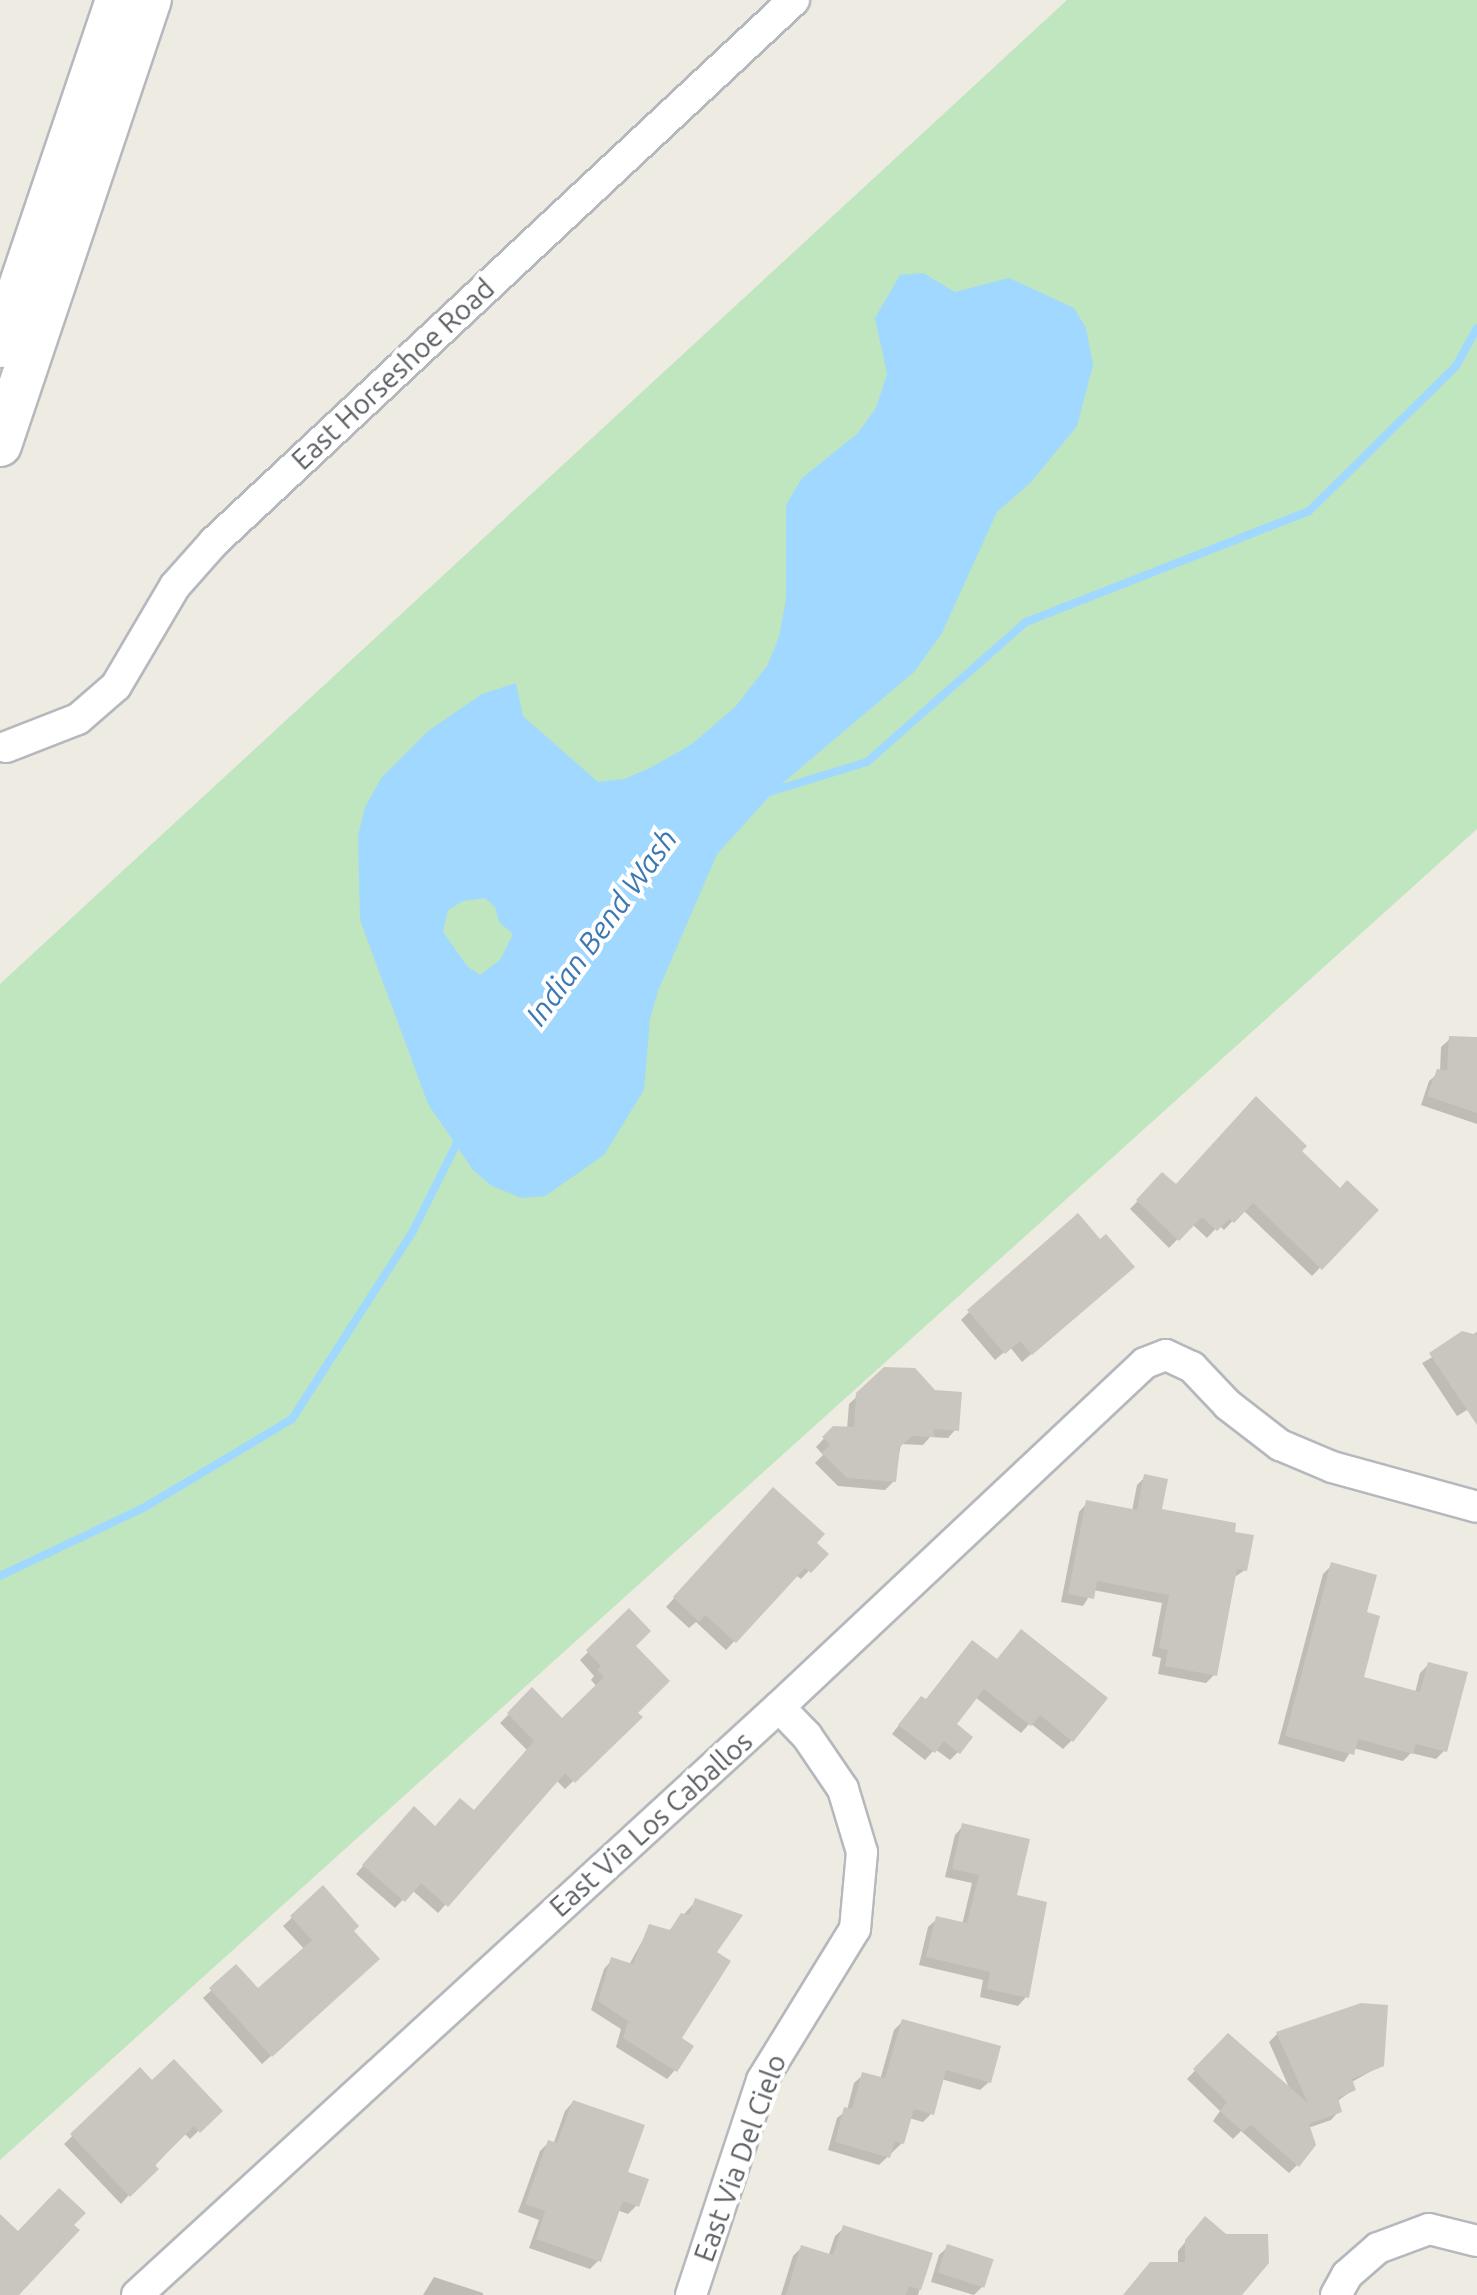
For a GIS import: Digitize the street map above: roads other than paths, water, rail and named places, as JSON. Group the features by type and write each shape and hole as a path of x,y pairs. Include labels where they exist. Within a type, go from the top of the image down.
{"main road":[{"path":"108,68 116,0"},
{"path":"0,346 108,68 150,0"},
{"path":"0,445 22,288"}],"street":[{"name":"East Horseshoe Road","path":"6,747 78,719 116,686 175,586 214,542 794,0"},
{"name":"East Via Los Caballos","path":"136,2295 779,1707 1145,1363 1166,1355 1192,1367 1228,1405 1280,1445 1332,1467 1477,1507"},
{"name":"East Via Del Cielo","path":"691,2295 762,2080 855,1929 862,1852 843,1789 806,1736 779,1707"},
{"path":"1336,2295 1347,2274 1378,2248 1429,2229 1477,2241"}],"water":[{"path":"923,273 955,292 1009,278 1074,308 1086,328 1093,365 1077,426 1031,482 997,512 942,633 914,672 778,787 717,854 658,991 650,1019 644,1090 604,1155 545,1196 522,1198 492,1186 473,1170 428,1104 360,920 358,836 365,807 382,777 428,731 482,694 516,683 523,716 598,782 624,779 650,768 692,744 736,706 767,666 779,637 786,599 786,505 802,478 857,434 876,408 887,374 875,318 900,275","holes":["485,898 495,907 499,922 513,934 500,960 480,975 468,967 443,932 448,910 463,901"]}],"waterway":[{"name":"Indian Bend Wash","path":"763,794 867,762 1026,622 1309,511 1456,366 1477,328"},
{"name":"Indian Bend Wash","path":"0,1576 145,1507 292,1419 413,1231 460,1137"}]}
